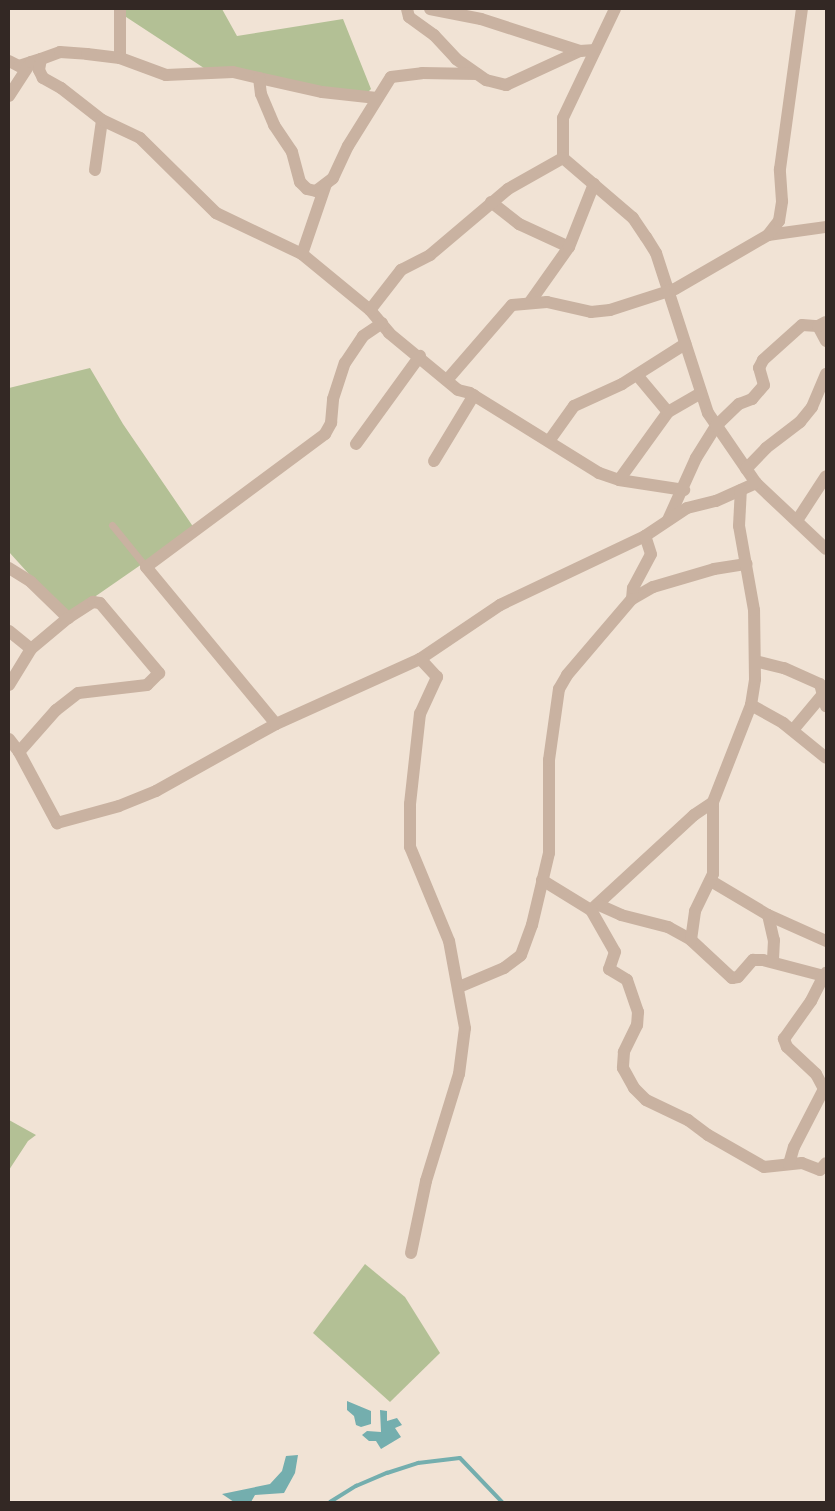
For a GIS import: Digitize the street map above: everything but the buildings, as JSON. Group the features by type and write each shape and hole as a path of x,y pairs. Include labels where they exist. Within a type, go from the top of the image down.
{"street":[{"path":"120,9 120,58"},
{"path":"406,9 408,17 486,80 511,85 580,51"},
{"path":"430,9 482,19 580,51 596,50"},
{"path":"563,158 563,118 614,9"},
{"path":"768,235 778,221 782,201 780,169 802,9"},
{"path":"9,61 19,66 60,52 120,58 166,75 233,72 322,92 377,98"},
{"path":"9,96 36,61"},
{"path":"36,61 43,78 62,88 102,120 140,138 216,213 302,254 370,310 389,333 420,356 425,365 458,390 474,395 581,463 619,480 684,490"},
{"path":"259,78 261,94 274,125 292,152 300,182 307,189 316,191 333,178 387,80 396,74 477,74"},
{"path":"95,170 102,120"},
{"path":"563,158 633,218 656,253 701,393 716,426 756,482 798,519 826,549"},
{"path":"370,310 401,270 430,255 491,202 563,158"},
{"path":"302,254 326,184"},
{"path":"530,302 569,247 594,184"},
{"path":"491,202 520,224 569,247"},
{"path":"447,380 505,310 512,305 547,302 591,312 610,310 669,292 768,235 826,228"},
{"path":"276,724 146,567 324,434 331,423 333,399 345,363 363,336 382,323"},
{"path":"666,524 684,490 696,458 716,426 739,404 752,400 764,385 760,368 768,354 802,325 822,324 826,341"},
{"path":"549,441 574,406 638,375 685,344"},
{"path":"356,444 420,356"},
{"path":"746,469 766,448 800,422 812,408 826,374"},
{"path":"638,375 668,412"},
{"path":"619,480 668,412 701,393"},
{"path":"434,461 474,395"},
{"path":"798,519 826,476"},
{"path":"9,739 19,752 57,823 119,806 156,791 276,724 420,660 500,605 645,536 666,524 687,508 716,501 756,482"},
{"path":"691,940 695,911 711,881 713,802 751,705 755,662 754,610 748,564 739,526 741,490"},
{"path":"632,599 633,588 651,554 645,536"},
{"path":"459,986 504,968 521,955 532,926 549,852 549,760 559,689 567,675 632,599 653,587 714,569 748,564"},
{"path":"9,568 31,582 68,618"},
{"path":"9,685 31,649 68,618 93,602 100,603 159,675 141,687 78,693 56,710 19,752"},
{"path":"9,631 31,649"},
{"path":"412,1253 426,1181 459,1074 465,1028 459,986 449,941 410,847 410,804 420,714 437,677 420,660"},
{"path":"755,662 805,676 820,684 825,700 793,730"},
{"path":"751,705 793,730 826,758"},
{"path":"595,907 694,815 713,802"},
{"path":"542,880 595,907 668,927 691,940 732,978 738,976 753,960 773,962 825,975 811,1001 784,1039 787,1047 816,1074 824,1089 794,1147 789,1164"},
{"path":"711,881 768,914 826,941"},
{"path":"595,907 615,952 609,969 626,980 638,1012 637,1025 624,1052 623,1068 634,1088 646,1100 688,1120 708,1135 764,1167 773,1168 802,1163 820,1170 826,1163"},
{"path":"768,914 774,940 773,962"}],"lane":[{"path":"112,525 146,567"}],"green space":[{"path":"120,9 222,9 237,36 343,19 371,89 364,96 210,72 120,13"},
{"path":"90,368 123,424 194,528 67,616 9,552 9,388"},
{"path":"9,1120 36,1135 28,1141 9,1170"},
{"path":"365,1264 405,1297 440,1353 390,1402 313,1333"}],"water":[{"path":"347,1401 371,1411 371,1424 361,1427 356,1425 354,1416 347,1410"},
{"path":"380,1410 387,1411 387,1421 397,1418 402,1425 395,1428 401,1437 381,1449 376,1441 369,1441 362,1435 367,1431 381,1432"},
{"path":"298,1455 295,1473 284,1493 255,1495 251,1502 234,1502 222,1494 270,1484 282,1471 286,1456"}],"waterway":[{"path":"330,1502 356,1486 387,1473 418,1463 460,1458 502,1502"}]}
